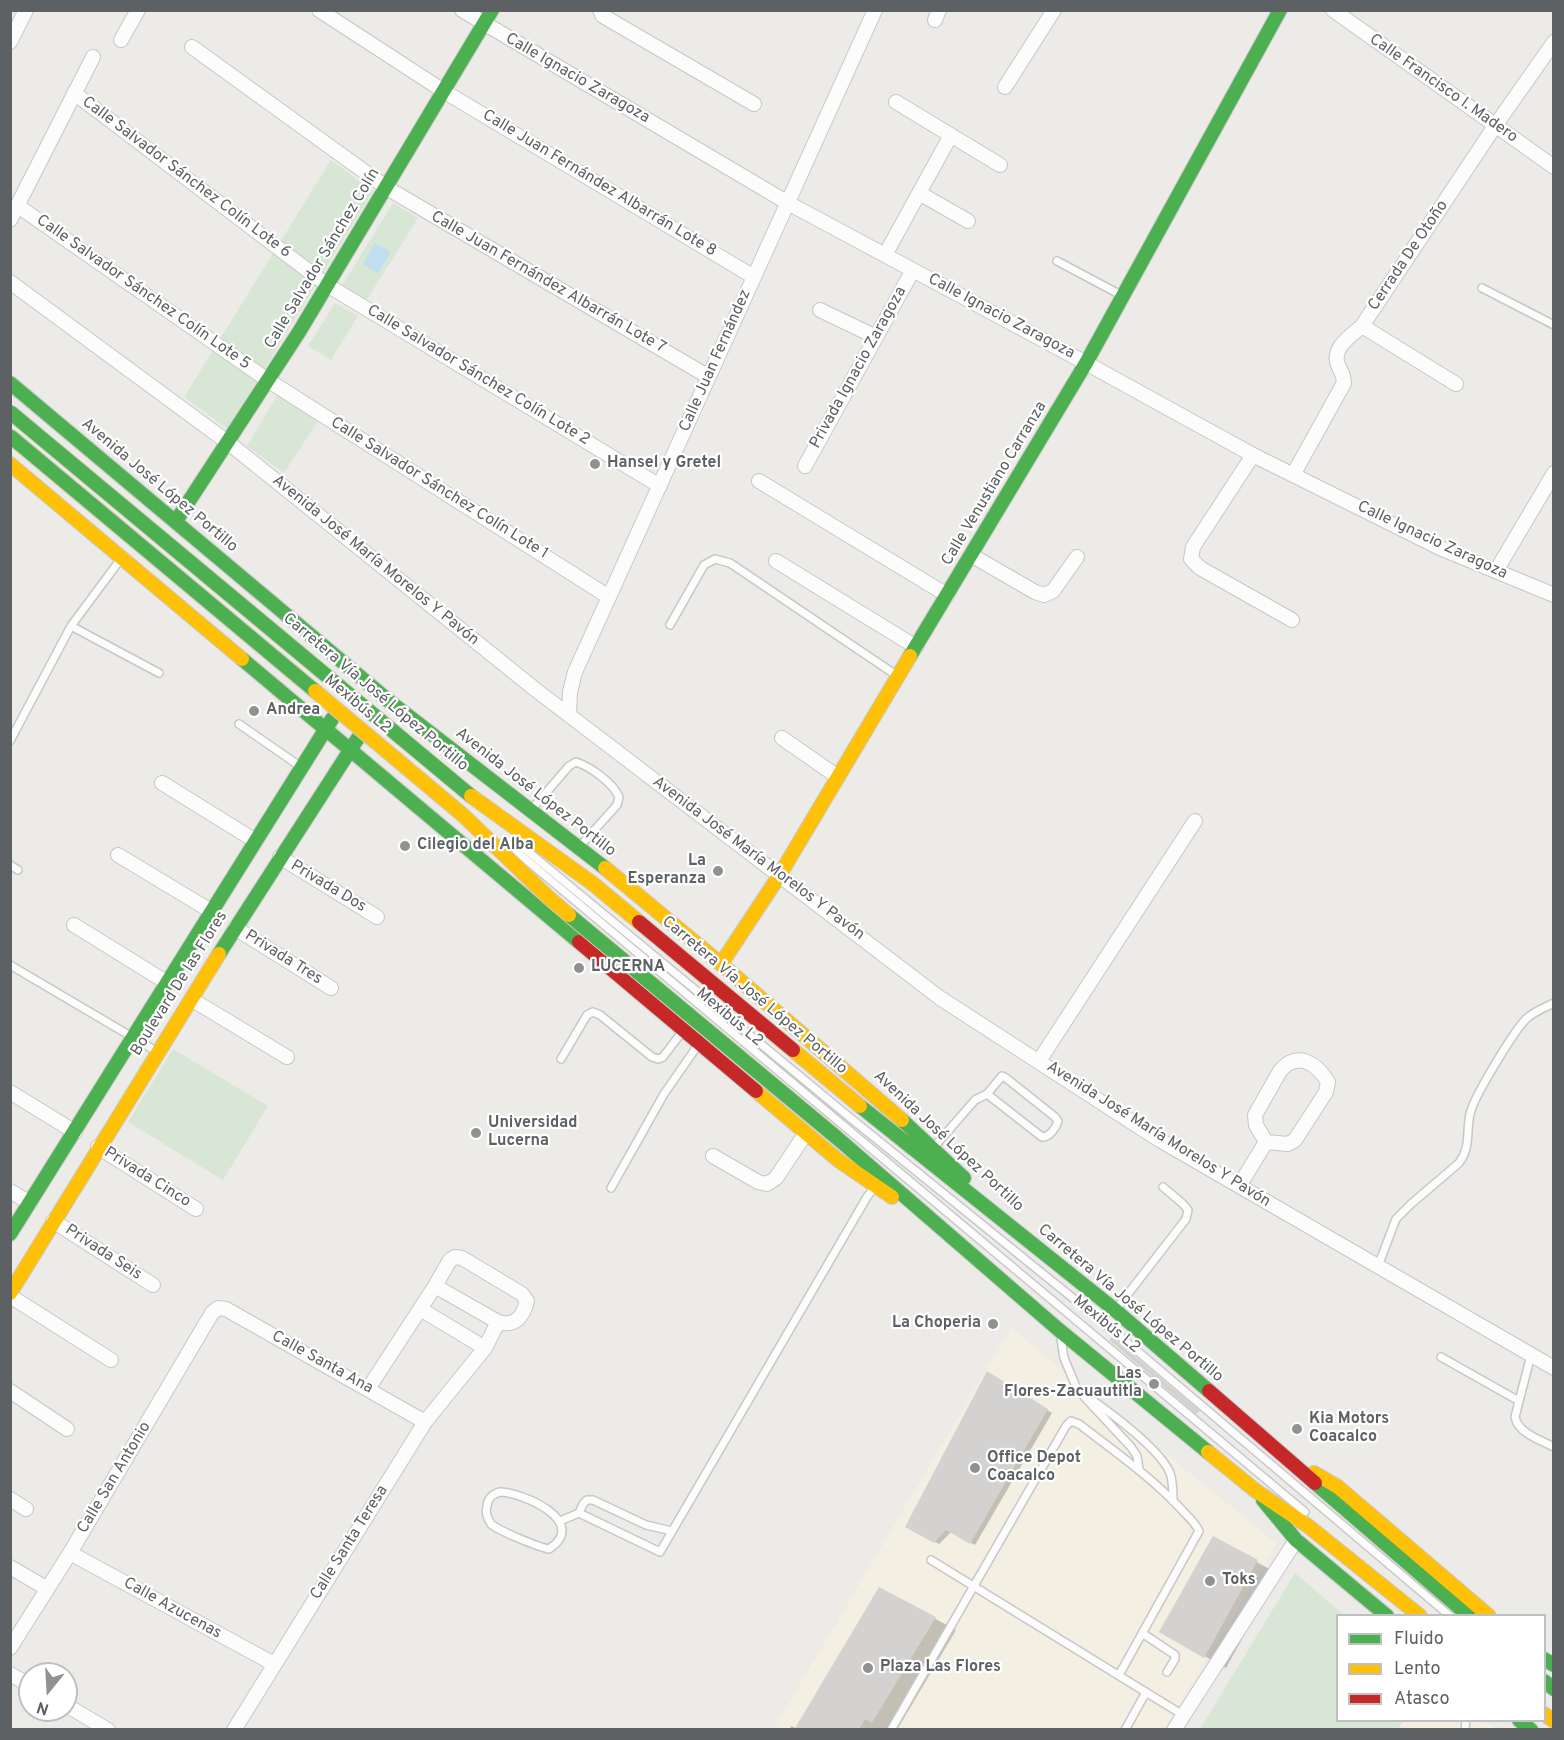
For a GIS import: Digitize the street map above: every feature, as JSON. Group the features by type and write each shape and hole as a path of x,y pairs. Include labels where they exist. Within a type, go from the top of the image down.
{"main road":[{"name":"Calle Salvador Sánchez Colín","path":"176,522 230,444 445,92 492,10"},
{"name":"Calle Venustiano Carranza","path":"721,964 779,876 1086,363 1280,10"},
{"name":"Avenida José López Portillo","path":"10,383 389,701 530,811 579,846 721,964 933,1148 1029,1240"},
{"name":"Carretera Vía José López Portillo","path":"10,412 478,802 592,883 860,1106 1115,1310 1467,1614"},
{"path":"10,436 464,816 548,897 836,1137 1059,1330 1256,1491 1308,1526 1418,1614"},
{"path":"10,464 838,1161 968,1253"},
{"name":"Boulevard De las Flores","path":"10,1234 254,840 360,677"},
{"name":"Boulevard De las Flores","path":"10,1294 98,1147 280,857 350,749 389,701"},
{"path":"1284,1456 1338,1487 1487,1614"},
{"path":"1256,1491 1296,1540 1386,1614"}],"street":[{"path":"10,42 27,10"},
{"path":"122,40 138,10"},
{"name":"Calle Juan Fernández Albarrán Lote 8","path":"319,10 445,92 754,277"},
{"name":"Calle Ignacio Zaragoza","path":"462,10 788,203 1253,455 1440,548 1554,595"},
{"path":"600,10 603,16 754,104"},
{"name":"Calle Juan Fernández","path":"569,715 570,692 575,672 875,10"},
{"path":"1005,87 1054,10"},
{"name":"Calle Francisco I. Madero","path":"1333,10 1554,167"},
{"name":"Cerrada De Otoño","path":"1293,475 1344,383 1344,374 1337,363 1337,353 1342,344 1362,326 1495,126 1554,42"},
{"name":"Calle Juan Fernández Albarrán Lote 7","path":"192,47 387,188 709,377"},
{"path":"10,220 93,57"},
{"name":"Calle Salvador Sánchez Colín Lote 6","path":"74,93 327,285"},
{"path":"896,102 1000,165"},
{"path":"885,255 951,135"},
{"path":"919,193 968,221"},
{"name":"Calle Salvador Sánchez Colín Lote 5","path":"18,206 268,381"},
{"name":"Privada Ignacio Zaragoza","path":"805,466 913,270"},
{"name":"Avenida José María Morelos Y Pavón","path":"10,282 230,444 569,715 940,998 1158,1139 1554,1368"},
{"name":"Calle Salvador Sánchez Colín Lote 2","path":"327,285 660,486"},
{"path":"820,310 876,337"},
{"path":"1362,326 1456,384"},
{"name":"Calle Salvador Sánchez Colín Lote 1","path":"268,381 609,597"},
{"path":"1253,455 1193,547 1191,560 1200,568 1292,620"},
{"path":"1496,571 1554,473"},
{"path":"759,481 948,595"},
{"path":"971,555 1044,595 1053,591 1077,557"},
{"path":"776,561 916,647"},
{"path":"782,738 838,777"},
{"path":"162,783 254,840"},
{"path":"1039,1061 1195,820"},
{"path":"118,855 211,911"},
{"name":"Privada Dos","path":"280,857 377,917"},
{"path":"74,925 166,982"},
{"name":"Privada Tres","path":"235,928 331,988"},
{"path":"191,999 287,1057"},
{"path":"1293,1061 1306,1061 1314,1065 1328,1082 1326,1092 1295,1140 1288,1144 1266,1142 1256,1125 1255,1115 1280,1071 1293,1061"},
{"path":"10,1092 75,1132"},
{"path":"713,1156 758,1182 767,1184 776,1178 806,1133"},
{"path":"1239,1186 1266,1142"},
{"name":"Privada Cinco","path":"98,1147 196,1209"},
{"path":"10,1191 30,1203"},
{"name":"Privada Seis","path":"54,1221 153,1285"},
{"path":"368,1389 450,1260 455,1257 462,1258 522,1294 527,1301 525,1311 512,1324 498,1322 435,1286"},
{"path":"10,1294 111,1360"},
{"name":"Calle Santa Ana","path":"218,1308 226,1309 425,1422"},
{"name":"Calle San Antonio","path":"13,1639 70,1553 212,1313 218,1308"},
{"path":"420,1308 485,1348"},
{"name":"Calle Santa Teresa","path":"234,1730 425,1422 485,1348 498,1322"},
{"path":"10,1391 67,1429"},
{"path":"10,1499 26,1509"},
{"path":"1174,1730 1296,1540"},
{"name":"Calle Azucenas","path":"70,1553 274,1664"},
{"path":"10,1567 46,1588"},
{"path":"78,1713 100,1727"}],"lane":[{"path":"1057,261 1123,296"},
{"path":"1482,288 1554,325"},
{"name":"Mexibús L2","path":"10,418 496,830 343,702 10,431"},
{"path":"10,741 71,626 122,558"},
{"path":"669,625 704,565 715,559 730,563 898,676"},
{"path":"71,626 159,673"},
{"path":"238,724 301,766"},
{"path":"530,811 569,766 576,762 584,764 616,790 619,797 617,805 579,846"},
{"name":"Mexibús L2","path":"502,839 1308,1514"},
{"name":"Mexibús L2","path":"518,843 838,1108 1116,1333 1448,1614"},
{"path":"10,865 18,870"},
{"path":"10,965 158,1052"},
{"path":"1378,1266 1396,1219 1464,1156 1468,1146 1470,1113 1518,1028 1528,1017 1554,1003"},
{"path":"561,1059 587,1015 593,1012 600,1015 652,1057 658,1059 663,1057 683,1030"},
{"path":"610,1188 664,1094 699,1043"},
{"path":"933,1148 975,1100 987,1094 1002,1077 1055,1117 1058,1121 1057,1126 1050,1135 1042,1137 987,1094"},
{"path":"579,1513 660,1552 867,1197 876,1186"},
{"path":"1115,1310 1186,1219 1188,1210 1163,1187"},
{"path":"1059,1330 1064,1359 1077,1389 1131,1447 1137,1456 1139,1469"},
{"path":"1531,1355 1515,1417 1516,1424 1521,1430 1554,1448"},
{"path":"1442,1357 1519,1401"},
{"path":"1077,1389 1114,1416 1159,1457 1169,1471 1173,1501"},
{"path":"891,1730 1066,1426 1071,1421 1079,1424 1139,1469 1196,1525 1198,1531 1119,1675"},
{"path":"507,1492 550,1510 560,1521 561,1536 556,1544 549,1549 540,1548 493,1526 487,1518 488,1501 492,1495 507,1492"},
{"path":"560,1521 579,1513 587,1500 592,1500 601,1502 646,1525 672,1531"},
{"path":"931,1560 1183,1714"},
{"path":"1142,1633 1175,1655 1167,1672"},
{"path":"1125,1730 1146,1692"}],"shaded area":[{"path":"1011,1328 1277,1544 1164,1729 773,1730"},
{"path":"1402,1722 1485,1722 1496,1729 1398,1730"}],"green space":[{"path":"331,160 373,191 228,429 184,397"},
{"path":"393,203 418,218 364,304 340,289"},
{"path":"335,303 358,316 331,360 308,346"},
{"path":"279,392 320,418 284,473 247,446"},
{"path":"173,1049 268,1106 223,1180 128,1122"},
{"path":"1295,1573 1343,1614 1336,1614 1336,1722 1402,1722 1398,1729 1200,1729"}],"water":[{"path":"375,243 391,252 378,273 363,264"}],"building":[{"path":"1112,1337 1200,1411 1196,1414 1109,1340"},
{"name":"Office Depot Coacalco","path":"987,1371 1048,1409 970,1544 946,1530 934,1543 905,1527"},
{"path":"1213,1536 1258,1560 1204,1658 1159,1632"},
{"name":"Plaza Las Flores","path":"879,1587 936,1617 872,1723 865,1719 859,1730 794,1730"}],"traffic: fast":[{"path":"176,521 299,332 492,10"},
{"path":"910,656 1086,363 1280,10"},
{"path":"10,383 389,701 605,868"},
{"path":"10,412 471,796"},
{"path":"10,436 315,691"},
{"path":"242,659 579,942"},
{"path":"10,1234 332,719"},
{"path":"219,954 358,738"},
{"path":"569,915 836,1137"},
{"path":"860,1106 1115,1310 1209,1391"},
{"path":"902,1120 964,1178"},
{"path":"836,1137 1059,1330 1208,1452"},
{"path":"1315,1483 1467,1614"},
{"path":"1263,1500 1296,1540 1385,1614"},
{"path":"1546,1660 1554,1665"},
{"path":"1546,1683 1554,1689"},
{"path":"1521,1722 1531,1730"}],"traffic: slow":[{"path":"10,464 242,659"},
{"path":"721,964 779,876 910,656"},
{"path":"315,691 464,816 569,915"},
{"path":"471,796 592,883 639,922"},
{"path":"605,868 721,964 902,1120"},
{"path":"10,1293 219,954"},
{"path":"793,1050 860,1106"},
{"path":"756,1091 838,1160 892,1197"},
{"path":"1208,1452 1256,1491 1308,1526 1418,1614"},
{"path":"1314,1473 1338,1487 1487,1614"},
{"path":"1546,1715 1554,1721"}],"traffic: jam":[{"path":"639,922 793,1050"},
{"path":"579,942 756,1091"},
{"path":"1209,1391 1315,1483"}],"place":[{"name":"Hansel y Gretel","path":"595,464"},
{"name":"Andrea","path":"254,711"},
{"name":"Cilegio del Alba","path":"405,846"},
{"name":"La Esperanza","path":"718,871"},
{"name":"LUCERNA","path":"579,968"},
{"name":"Universidad Lucerna","path":"476,1133"},
{"name":"La Choperia","path":"993,1324"},
{"name":"Las Flores-Zacuautitla","path":"1154,1384"},
{"name":"Kia Motors Coacalco","path":"1297,1429"},
{"name":"Office Depot Coacalco","path":"975,1468"},
{"name":"Toks","path":"1210,1581"},
{"name":"Plaza Las Flores","path":"868,1668"}]}
